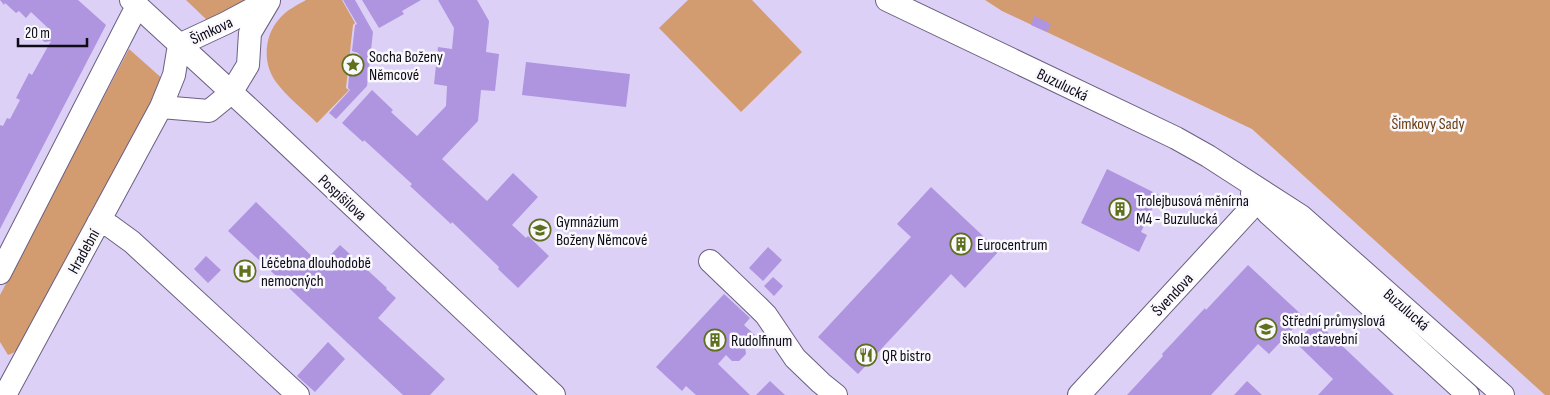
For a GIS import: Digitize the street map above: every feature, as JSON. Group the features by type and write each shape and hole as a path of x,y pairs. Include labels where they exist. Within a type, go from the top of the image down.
{"street":[{"name":"Šimkova","path":"179,44 226,23 269,0"},
{"name":"Šimkova","path":"231,94 248,65 250,32 269,0"},
{"name":"Buzulucká","path":"887,0 1176,138 1208,156 1235,174 1262,197 1301,216 1503,395"},
{"name":"Pospíšilova","path":"138,2 231,94 254,113 554,395"},
{"path":"0,273 138,2"},
{"name":"Hradební","path":"4,392 161,107 174,75 179,44"},
{"path":"161,107 209,111 231,94"},
{"name":"Buzulucká","path":"1262,197 1268,212 1468,395"},
{"name":"Švendova","path":"1080,395 1262,197"},
{"path":"98,224 110,226 132,242 298,395"},
{"path":"710,262 758,306 795,358 836,395"}],"green space":[{"path":"186,0 248,0 209,22"},
{"path":"306,0 342,0 355,23 353,25 346,88 349,90 317,123 280,88 271,74 267,58 268,41 275,25 292,8"},
{"path":"688,0 752,0 802,52 741,112 659,28"},
{"name":"Šimkovy Sady","path":"985,0 1550,0 1550,395 1545,395 1252,129 1002,11"},
{"path":"129,49 165,81 20,347 8,355 0,342 0,295"}],"building":[{"path":"0,0 78,0 106,25 0,229 0,125 3,126 7,118 10,119 20,100 16,98 29,73 32,75 51,41 45,42 42,40 42,29 48,28 31,12 26,18 19,11 16,13 5,3 4,5"},
{"path":"343,0 355,0 373,32 367,86 336,119 329,113 350,90 348,88 350,62 358,62 361,57 358,53 352,51 355,25 357,24"},
{"path":"362,0 421,0 402,11 404,14 379,28"},
{"path":"438,0 477,0 489,21 486,52 499,54 495,91 481,90 478,121 442,159 487,201 513,173 538,197 512,225 526,238 528,236 549,256 518,288 452,222 451,224 410,186 412,184 364,140 363,142 342,123 372,90 393,110 391,112 417,136 446,106 447,86 434,84 438,47 452,49 454,28"},
{"path":"1034,16 1051,24 1047,32 1031,25"},
{"path":"526,62 630,74 626,107 522,95"},
{"name":"Trolejbusová měnírna M4 - Buzulucká","path":"1107,169 1159,195 1141,232 1147,235 1139,252 1081,223"},
{"path":"931,187 999,251 965,288 951,274 858,374 818,337 911,237 897,224"},
{"path":"256,202 321,265 340,245 387,288 396,298 378,318 445,379 430,395 403,395 228,231"},
{"path":"768,247 782,260 763,281 749,268"},
{"path":"206,256 221,270 208,283 194,269"},
{"path":"1248,265 1304,317 1269,354 1258,344 1211,395 1127,395 1163,356 1162,354"},
{"path":"773,277 783,286 774,296 764,286"},
{"name":"Rudolfinum","path":"724,294 750,318 744,325 755,335 745,346 746,354 739,361 732,361 726,355 718,364 750,395 696,395 686,386 682,391 656,367"},
{"path":"1316,321 1394,395 1318,395 1333,379 1296,343"},
{"path":"328,342 345,359 315,392 297,376"},
{"name":"Rudolfinum","path":"770,381 785,395 756,395"},
{"path":"1247,381 1262,395 1234,395"}],"place":[{"name":"Socha Boženy Němcové","path":"353,65"},
{"name":"Trolejbusová měnírna M4 - Buzulucká","path":"1120,209"},
{"name":"Gymnázium Boženy Němcové","path":"540,230"},
{"name":"Eurocentrum","path":"961,244"},
{"name":"Léčebna dlouhodobě nemocných","path":"245,271"},
{"name":"Střední průmyslová škola stavební","path":"1266,329"},
{"name":"Rudolfinum","path":"715,340"},
{"name":"QR bistro","path":"866,355"}]}
